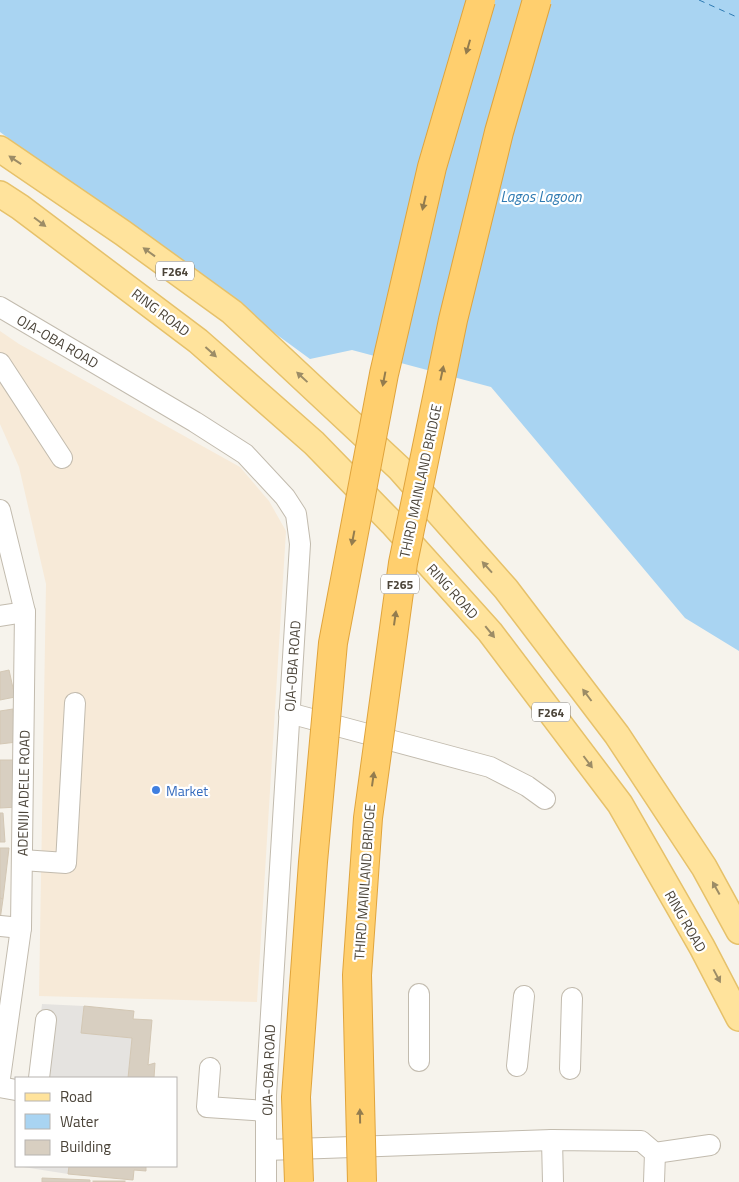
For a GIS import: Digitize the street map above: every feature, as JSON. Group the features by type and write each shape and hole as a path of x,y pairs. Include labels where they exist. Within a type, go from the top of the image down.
{"highway":[{"path":"299,1182 297,1087 313,862 334,643 384,374 432,167 481,0"},
{"name":"THIRD MAINLAND BRIDGE","path":"362,1182 358,975 366,838 403,563 453,320 499,132 537,0"}],"main road":[{"name":"F264","path":"0,149 232,312 399,468 518,604 617,734 704,867 739,931"},
{"name":"RING ROAD","path":"0,194 198,340 314,443 392,523 490,632 620,804 702,948 739,1018"}],"street":[{"name":"OJA-OBA ROAD","path":"0,307 246,454 285,497 296,514 300,544 266,1112 266,1182"},
{"path":"0,363 62,458"},
{"name":"ADENIJI ADELE ROAD","path":"0,510 25,612 22,928 0,1078"},
{"path":"0,616 25,612"},
{"path":"22,860 66,863 75,703"},
{"path":"289,713 490,767 526,786 545,799"},
{"path":"0,926 22,928"},
{"path":"419,994 419,1061"},
{"path":"517,1066 524,996"},
{"path":"570,1069 572,998"},
{"path":"39,1077 46,1020"},
{"path":"210,1068 207,1107 266,1112"},
{"path":"0,1088 15,1090"},
{"path":"266,1150 552,1140 641,1141 655,1153 710,1146"},
{"path":"552,1140 553,1182"},
{"path":"654,1182 655,1153"}],"shaded area":[{"name":"Market","path":"0,331 19,344 240,467 269,501 286,531 257,1002 39,996 46,584 19,467 0,424"},
{"path":"42,1004 84,1006 82,1033 132,1038 128,1077 34,1077"},
{"path":"23,1167 69,1167 68,1174"}],"water":[{"name":"Lagos Lagoon","path":"0,0 739,0 739,651 685,618 491,387 352,350 310,359 0,132"}],"building":[{"path":"9,670 15,697 0,700 0,672"},
{"path":"13,709 17,742 0,744 0,711"},
{"path":"0,760 16,760 18,807 0,808"},
{"path":"0,813 3,813 5,842 0,842"},
{"path":"0,848 9,848 3,899 0,898"},
{"path":"0,898 3,899 0,920"},
{"path":"84,1006 134,1011 133,1019 152,1020 148,1065 155,1063 154,1077 128,1077 132,1038 81,1033"},
{"path":"69,1167 146,1167 146,1171 134,1170 133,1180 68,1174"},
{"path":"42,1178 90,1180 90,1182 42,1182"},
{"path":"125,1181 125,1182 93,1182"}],"ferry route":[{"path":"699,0 739,18"}],"place":[{"name":"Market","path":"156,790"}]}
